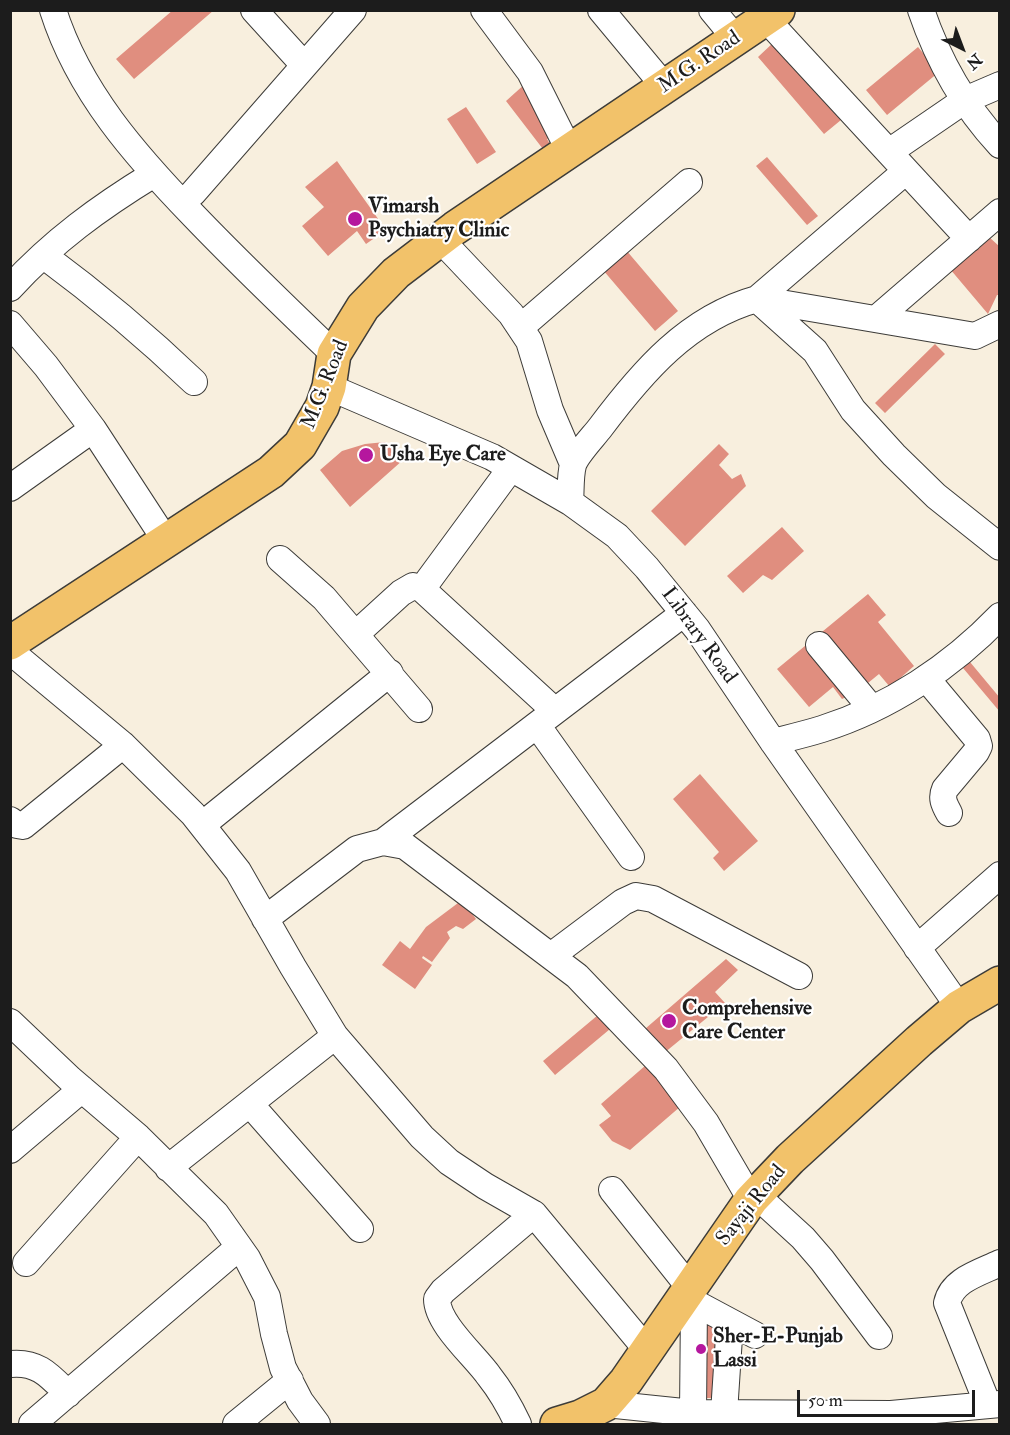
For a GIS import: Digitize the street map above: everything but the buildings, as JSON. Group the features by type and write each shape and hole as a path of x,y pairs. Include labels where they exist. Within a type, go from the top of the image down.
{"main road":[{"name":"M.G. Road","path":"10,643 271,472 300,445 322,407 338,348 363,307 396,273 440,239 569,150 772,15"},
{"name":"Sayaji Road","path":"557,1425 606,1404 626,1381 689,1296 754,1198 790,1159 959,1007 999,983"}],"street":[{"path":"53,10 62,36 108,118 154,174 229,253 338,348"},
{"path":"69,10 75,29 96,71 120,110 166,165 241,242 338,348"},
{"path":"254,10 304,64"},
{"path":"193,193 353,10"},
{"path":"484,10 530,72 569,150"},
{"path":"601,10 665,87"},
{"path":"712,10 736,39"},
{"path":"921,10 932,43 957,90 999,145"},
{"path":"772,15 889,152 969,239"},
{"path":"889,152 965,100 999,85"},
{"path":"573,464 654,362 684,336 716,315 757,298 906,171"},
{"path":"10,288 68,232 110,201 154,174"},
{"path":"521,327 689,182"},
{"path":"876,319 999,212"},
{"path":"440,239 511,314 529,341 550,410 573,464 570,502"},
{"path":"43,255 121,315 194,382"},
{"path":"757,298 975,336 999,324"},
{"path":"757,298 815,351 854,410 894,455 936,496 999,547"},
{"path":"10,324 46,366 93,429 166,541"},
{"name":"Library Road","path":"329,387 492,458 570,502 617,536 647,568 697,629 772,742 959,1007"},
{"path":"10,488 93,429"},
{"path":"422,589 511,468"},
{"path":"280,559 324,598 419,709"},
{"path":"356,634 401,593 413,586 422,589 546,718 631,857"},
{"path":"265,919 357,849 383,842 684,613"},
{"path":"772,742 823,729 872,709 926,678 960,653 999,616"},
{"path":"819,645 872,709"},
{"path":"10,651 123,745 202,825 238,871 335,1036 422,1137 449,1162 534,1214 647,1350"},
{"path":"202,825 390,673"},
{"path":"926,678 977,739 979,746 945,789 944,804 949,813"},
{"path":"15,828 123,745"},
{"path":"383,842 405,846 577,976 666,1069 706,1123 754,1198 803,1239 822,1260 879,1336"},
{"path":"917,948 999,875"},
{"path":"551,956 636,896 653,899 799,976"},
{"path":"10,1022 138,1137 216,1214 247,1258 267,1297 274,1334 284,1368 300,1401 317,1425"},
{"path":"168,1168 335,1036"},
{"path":"10,1150 82,1089"},
{"path":"250,1104 360,1229"},
{"path":"26,1263 138,1137"},
{"path":"612,1190 689,1296 755,1335"},
{"path":"518,1425 500,1391 440,1315 437,1299 534,1214"},
{"path":"39,1422 68,1394 239,1247"},
{"path":"606,1404 693,1413 891,1414 994,1405 947,1304 949,1293 957,1284 999,1263"},
{"path":"689,1296 693,1413"},
{"path":"724,1413 730,1322"},
{"path":"10,1364 24,1362 46,1372 68,1394"},
{"path":"236,1425 290,1380"}],"place":[{"name":"Vimarsh Psychiatry Clinic","path":"355,219"},
{"name":"Usha Eye Care","path":"366,455"},
{"name":"Comprehensive Care Center","path":"669,1021"},
{"name":"Sher-E-Punjab Lassi","path":"701,1349"}]}
